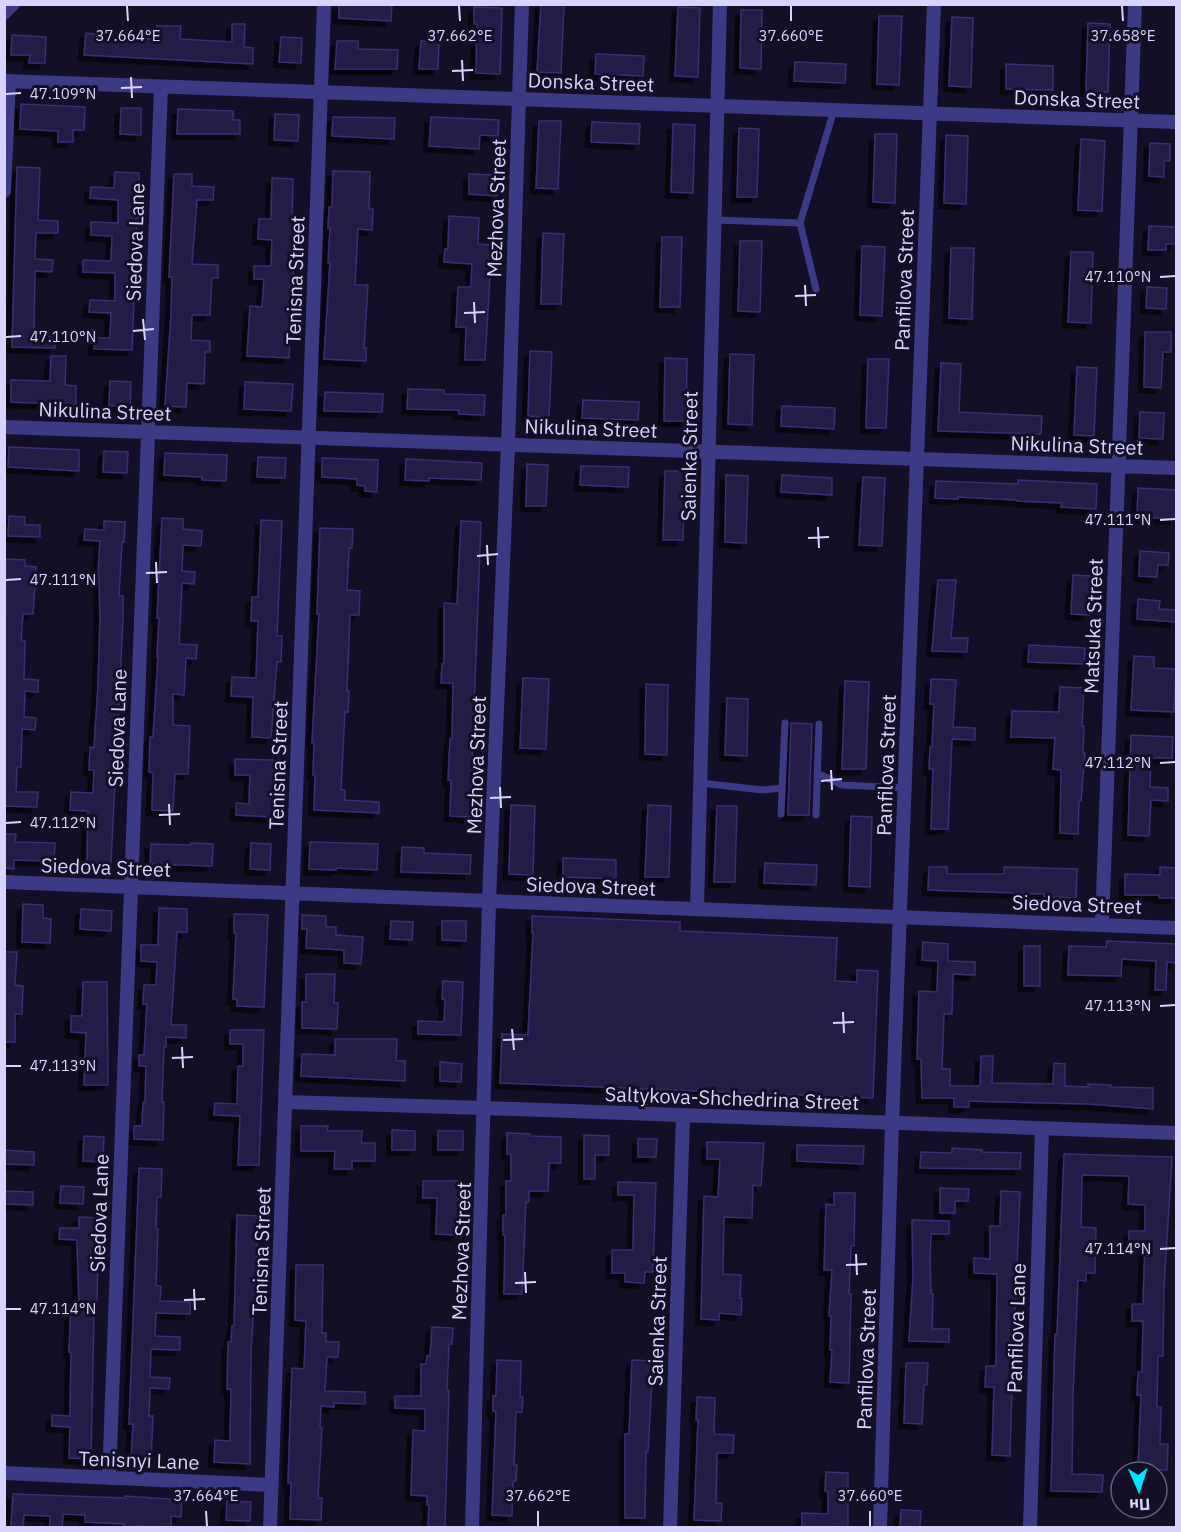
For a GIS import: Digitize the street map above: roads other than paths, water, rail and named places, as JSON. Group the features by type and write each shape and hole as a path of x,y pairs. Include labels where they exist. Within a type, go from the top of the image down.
{"street":[{"path":"4,13 14,4"},
{"name":"Tenisna Street","path":"270,1527 324,4"},
{"name":"Mezhova Street","path":"472,1527 489,901 508,445 522,4"},
{"name":"Saienka Street","path":"697,909 720,4"},
{"name":"Panfilova Street","path":"880,1527 892,1124 934,4"},
{"name":"Matsuka Street","path":"1102,925 1135,4"},
{"path":"4,191 7,81"},
{"name":"Donska Street","path":"7,81 1176,122"},
{"name":"Siedova Lane","path":"109,1478 161,87"},
{"name":"Nikulina Street","path":"4,427 1176,468"},
{"name":"Siedova Street","path":"4,882 1176,928"},
{"name":"Saltykova-Shchedrina Street","path":"286,1102 1176,1133"},
{"name":"Saienka Street","path":"670,1527 683,1116"},
{"name":"Panfilova Lane","path":"1030,1527 1042,1129"},
{"name":"Tenisnyi Lane","path":"4,1473 272,1485"}],"lane":[{"path":"816,289 800,223 834,110"},
{"path":"715,220 800,223"},
{"path":"781,814 785,723"},
{"path":"816,815 819,724"},
{"path":"818,773 842,785 905,788"},
{"path":"700,783 763,790 782,788"}]}
